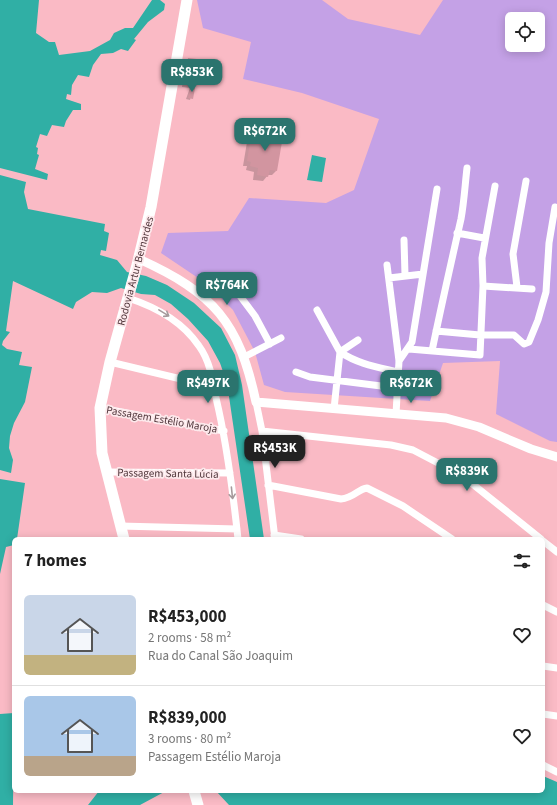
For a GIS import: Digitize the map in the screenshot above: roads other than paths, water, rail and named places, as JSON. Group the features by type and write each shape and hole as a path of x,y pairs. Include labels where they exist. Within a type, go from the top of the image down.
{"main road":[{"name":"Rodovia Artur Bernardes","path":"123,537 106,472 102,447 100,408 110,362 138,262 162,150 187,0"}],"street":[{"path":"432,351 461,218 467,168"},
{"path":"516,287 513,254 526,180"},
{"path":"409,349 479,356 483,286 482,258 484,238 495,186"},
{"path":"399,361 409,349 412,342 437,190"},
{"path":"436,331 480,336 514,335 520,342 526,344 529,342 538,320 546,292 549,243 555,207"},
{"path":"457,233 484,238"},
{"path":"404,240 405,275"},
{"path":"138,262 178,277 206,299 232,330 244,357 262,431 274,537"},
{"path":"387,265 399,361 396,414"},
{"path":"388,278 423,274"},
{"path":"226,276 255,316 270,344"},
{"path":"483,286 532,289"},
{"path":"128,296 172,318 199,346 205,356 224,431 238,537"},
{"path":"317,310 340,352 352,360 398,372"},
{"path":"244,357 281,338"},
{"path":"334,409 340,352 358,340"},
{"path":"110,362 181,379 213,383"},
{"path":"296,372 310,377 397,388"},
{"path":"256,402 440,418 465,422 542,454 557,457"},
{"name":"Passagem Estélio Maroja","path":"100,408 224,431"},
{"path":"262,431 391,445 413,450 457,473 538,537"},
{"name":"Passagem Santa Lúcia","path":"106,472 230,473"},
{"path":"268,485 341,499 352,497 363,489 367,488 403,506 449,537"},
{"path":"120,526 237,529"},
{"path":"545,542 557,552"},
{"path":"545,606 557,612"},
{"path":"545,666 557,668"},
{"path":"545,714 557,716"},
{"path":"545,766 557,772"}],"water":[{"path":"0,0 39,0 36,33 49,42 55,42 59,55 90,51 110,40 114,33 125,28 133,28 152,0 160,0 165,4 164,10 148,22 134,39 136,40 128,51 121,49 113,53 101,54 93,65 89,77 78,75 72,85 71,95 67,94 66,99 81,104 81,110 73,110 64,127 52,125 47,136 40,134 36,147 38,148 37,154 39,155 35,169 48,174 47,180 0,168"},
{"path":"312,155 326,158 322,182 307,180"},
{"path":"0,175 26,182 24,192 28,209 105,224 104,231 109,233 106,251 101,250 100,255 117,260 127,272 146,276 167,285 194,303 221,328 235,355 242,385 264,537 250,537 227,383 220,363 208,341 188,319 171,304 155,295 141,294 121,288 107,293 92,292 76,302 73,309 13,281 6,331 10,332 3,341 2,345 7,349 22,352 19,365 32,367 25,402 14,423 10,436 9,448 13,460 11,473 0,470"},
{"path":"0,479 25,483 17,537 12,537 12,546 6,547 0,574"},
{"path":"12,713 13,805 0,805 0,714"},
{"path":"545,777 557,782 557,805 229,805 218,793 545,793"},
{"path":"97,793 162,793 140,805 88,805"}]}
